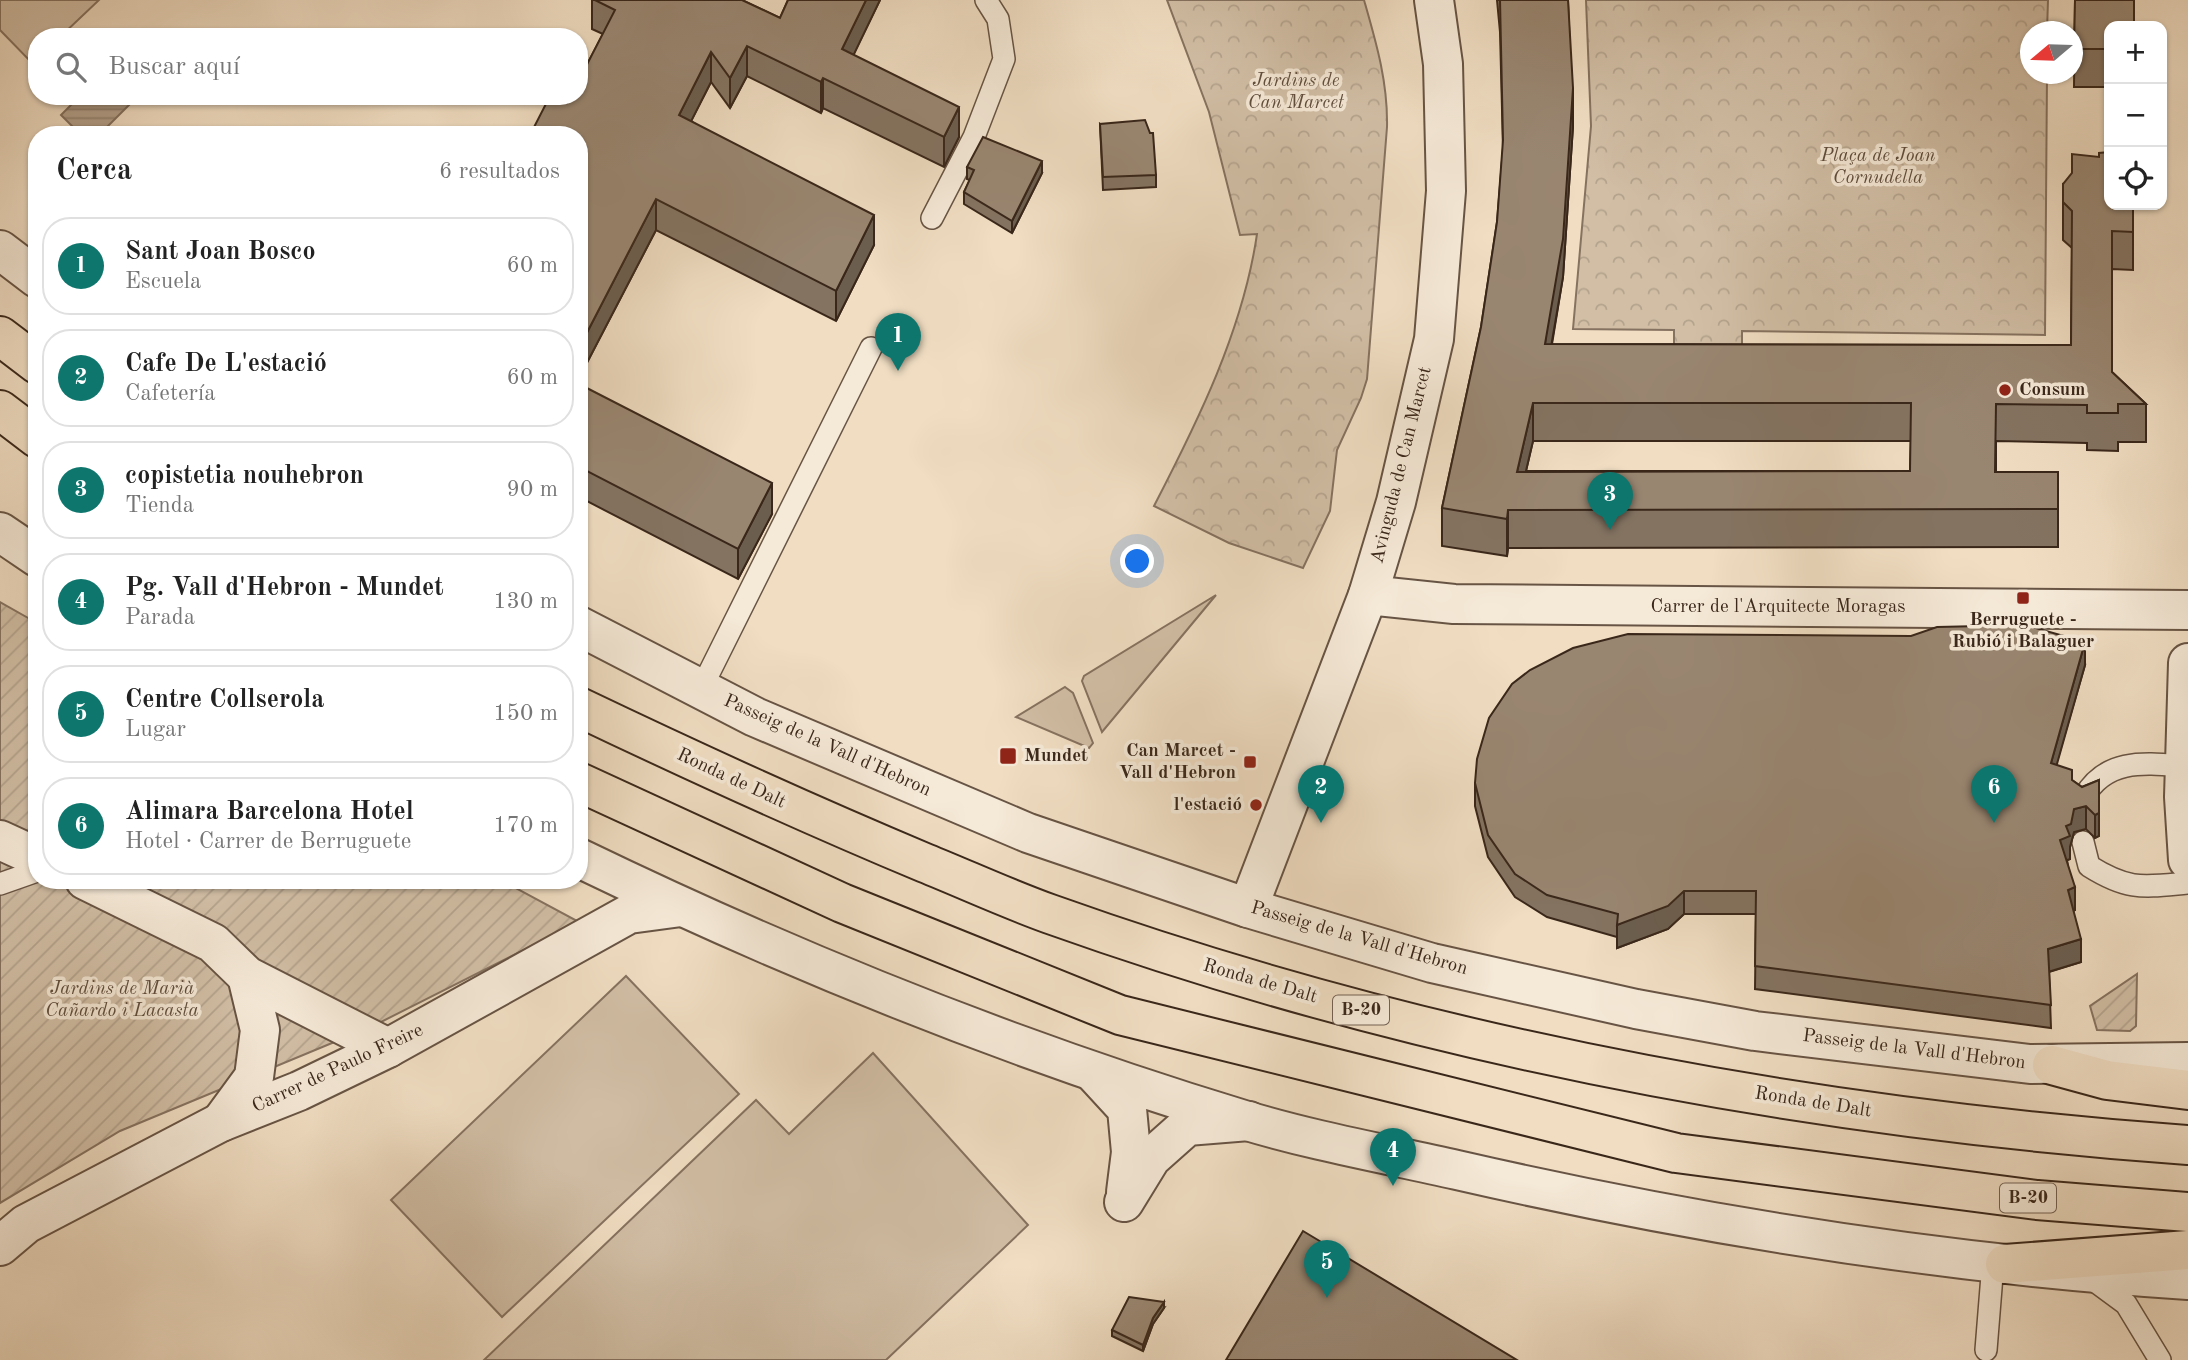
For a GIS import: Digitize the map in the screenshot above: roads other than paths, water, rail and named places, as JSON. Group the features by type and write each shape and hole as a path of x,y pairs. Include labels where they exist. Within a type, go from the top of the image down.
{"highway":[{"path":"0,336 28,357"},
{"path":"0,410 28,431"},
{"path":"0,434 28,449"},
{"name":"Ronda de Dalt","path":"588,711 779,802 1046,913 1223,972 1429,1029 1672,1081 1952,1124 2188,1145"},
{"name":"B-20","path":"588,786 842,903 1120,1015 1676,1153 2037,1200 2188,1212"},
{"path":"2052,1065 2107,1080 2188,1090"},
{"path":"1999,1263 2188,1250"}],"street":[{"name":"Avinguda de Can Marcet","path":"1248,908 1367,595 1396,502 1434,339 1446,191 1443,64 1434,0"},
{"path":"0,250 28,271"},
{"path":"0,532 28,551"},
{"name":"Carrer de l'Arquitecte Moragas","path":"1367,595 1467,604 2188,610"},
{"name":"Passeig de la Vall d'Hebron","path":"588,631 755,717 1028,833 1248,908 1432,963 1636,1009 1755,1031 2052,1065 2188,1062"},
{"path":"2188,663 2184,766 2188,860"},
{"path":"0,840 28,853"},
{"path":"588,862 681,907 846,978 1093,1072 1250,1121 1581,1198 1911,1253 2179,1286"},
{"path":"103,889 213,943 247,976 388,1048"},
{"name":"Carrer de Paulo Freire","path":"0,1246 26,1224 221,1122 299,1091 388,1048 629,914 681,907"},
{"path":"221,1122 254,1077 260,1030 247,976"},
{"path":"1093,1072 1128,1109 1131,1152 1124,1202 1151,1158 1187,1125 1250,1121"}],"lane":[{"path":"932,218 974,137 1004,59 998,19 986,0"},
{"path":"701,689 871,348"},
{"path":"2084,797 2109,769 2143,763 2184,766"},
{"path":"2083,842 2089,866 2117,884 2142,887 2188,883"},
{"path":"0,884 28,874"},
{"path":"1986,1350 1999,1263"},
{"path":"2083,1273 2126,1304 2160,1360"}],"place":[{"name":"Sant Joan Bosco","path":"898,371"},
{"name":"Consum","path":"2005,390"},
{"name":"copistetia nouhebron","path":"1610,530"},
{"name":"Berruguete - Rubió i Balaguer","path":"2023,598"},
{"name":"Mundet","path":"1008,756"},
{"name":"Can Marcet - Vall d'Hebron","path":"1250,762"},
{"name":"l'estació","path":"1256,805"},
{"name":"Cafe De L'estació","path":"1321,823"},
{"name":"Alimara Barcelona Hotel","path":"1994,823"},
{"name":"Pg. Vall d'Hebron - Mundet","path":"1393,1186"},
{"name":"Centre Collserola","path":"1327,1298"}],"park label":[{"name":"Jardins de Can Marcet","path":"1296,92"},
{"name":"Plaça de Joan Cornudella","path":"1878,167"},
{"name":"Jardins de Marià Cañardo i Lacasta","path":"122,1000"}]}
